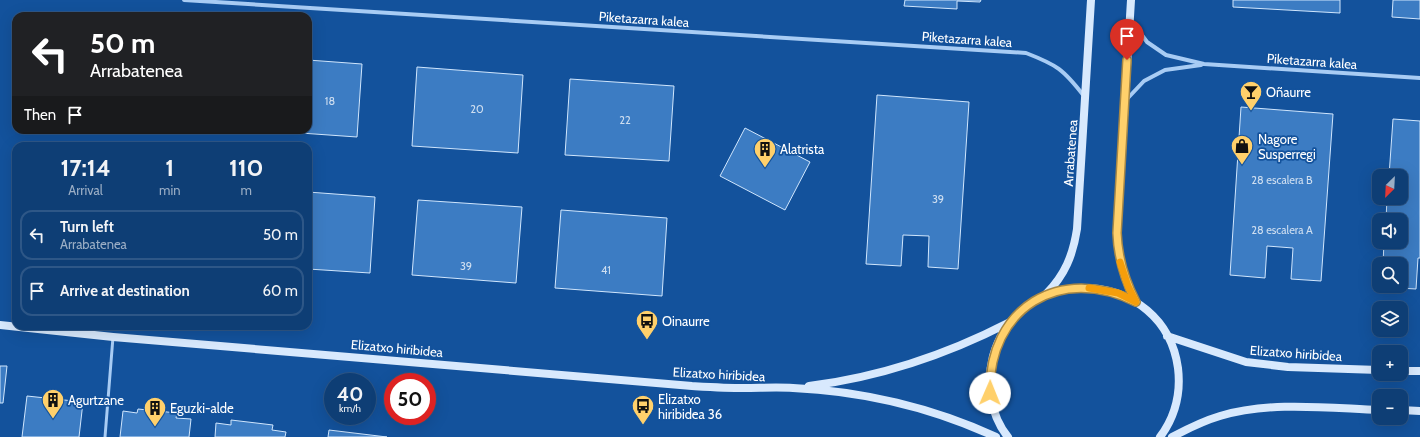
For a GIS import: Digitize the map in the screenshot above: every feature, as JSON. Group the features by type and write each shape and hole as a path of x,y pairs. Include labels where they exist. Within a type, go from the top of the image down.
{"main road":[{"name":"Arrabatenea","path":"1043,296 1056,284 1066,268 1074,249 1077,229 1091,0"},
{"path":"1131,0 1117,239 1122,270 1136,302"},
{"path":"1008,437 999,422 993,407 990,393 990,378 996,348 1011,322 1020,312 1043,296 1061,290 1080,287 1099,288 1118,293 1136,302 1153,317 1167,336 1176,358 1179,381 1176,404 1168,427 1160,437"},
{"name":"Elizatxo hiribidea","path":"792,388 869,376 906,366 942,354 1011,322"},
{"name":"Elizatxo hiribidea","path":"0,324 12,325"},
{"name":"Elizatxo hiribidea","path":"52,330 113,337 692,386 792,388 862,396 907,405 944,417 996,437"},
{"name":"Elizatxo hiribidea","path":"1167,336 1246,362 1288,367 1372,370"},
{"path":"1408,371 1420,371"},
{"path":"1172,437 1219,416 1251,409 1287,407 1372,410"},
{"path":"1408,410 1420,411"}],"street":[{"name":"Piketazarra kalea","path":"184,0 1026,52 1053,63 1068,75 1085,98"},
{"name":"Piketazarra kalea","path":"1130,19 1147,42 1166,55 1204,64 1420,78"},
{"name":"Piketazarra kalea","path":"1125,101 1144,81 1165,70 1204,64"}],"lane":[{"path":"105,437 113,337"}],"building":[{"path":"905,0 981,0 980,2 957,1 957,9 904,6"},
{"path":"1233,0 1340,0 1340,13 1233,7"},
{"path":"1393,0 1420,0 1420,19 1392,17"},
{"path":"312,60 362,64 357,137 312,134"},
{"path":"417,67 523,75 518,153 412,146"},
{"path":"570,79 674,86 669,161 565,155"},
{"path":"877,95 969,102 958,269 928,267 929,236 903,235 901,266 866,264"},
{"path":"1241,107 1333,114 1321,281 1291,279 1293,248 1267,246 1265,278 1230,275"},
{"path":"1393,119 1420,121 1420,258 1418,258 1416,289 1408,289 1408,257 1383,257 1384,249 1408,249 1408,213 1386,213 1387,205 1408,205 1408,169 1389,169"},
{"name":"Alatrista","path":"745,128 810,162 785,210 720,176"},
{"path":"312,192 375,197 370,273 312,269"},
{"path":"418,200 522,207 516,283 412,275"},
{"path":"561,210 667,218 662,296 555,288"},
{"path":"0,366 7,366 3,403 0,403"},
{"name":"Agurtzane","path":"27,396 83,402 79,437 22,437"},
{"name":"Eguzki-alde","path":"138,409 177,413 176,418 191,419 189,437 120,437 123,411 137,413"},
{"path":"231,420 273,425 272,430 286,432 285,437 215,437 216,423 231,425"},
{"path":"329,430 387,437 328,437"}],"slow traffic":[{"path":"1089,288 1099,288 1118,293 1136,302 1128,286 1120,262"}],"place":[{"name":"Oñaurre","path":"1251,112"},
{"name":"Nagore Susperregi","path":"1242,166"},
{"name":"Alatrista","path":"765,168"},
{"name":"Oinaurre","path":"647,340"},
{"name":"Agurtzane","path":"53,420"},
{"name":"Elizatxo hiribidea 36","path":"643,426"},
{"name":"Eguzki-alde","path":"155,428"}],"route":[{"path":"990,393 992,362 1002,334 1020,312 1031,303 1043,296 1061,290 1080,287 1099,288 1118,293 1136,302 1122,270 1118,252 1117,233 1127,60"}]}
